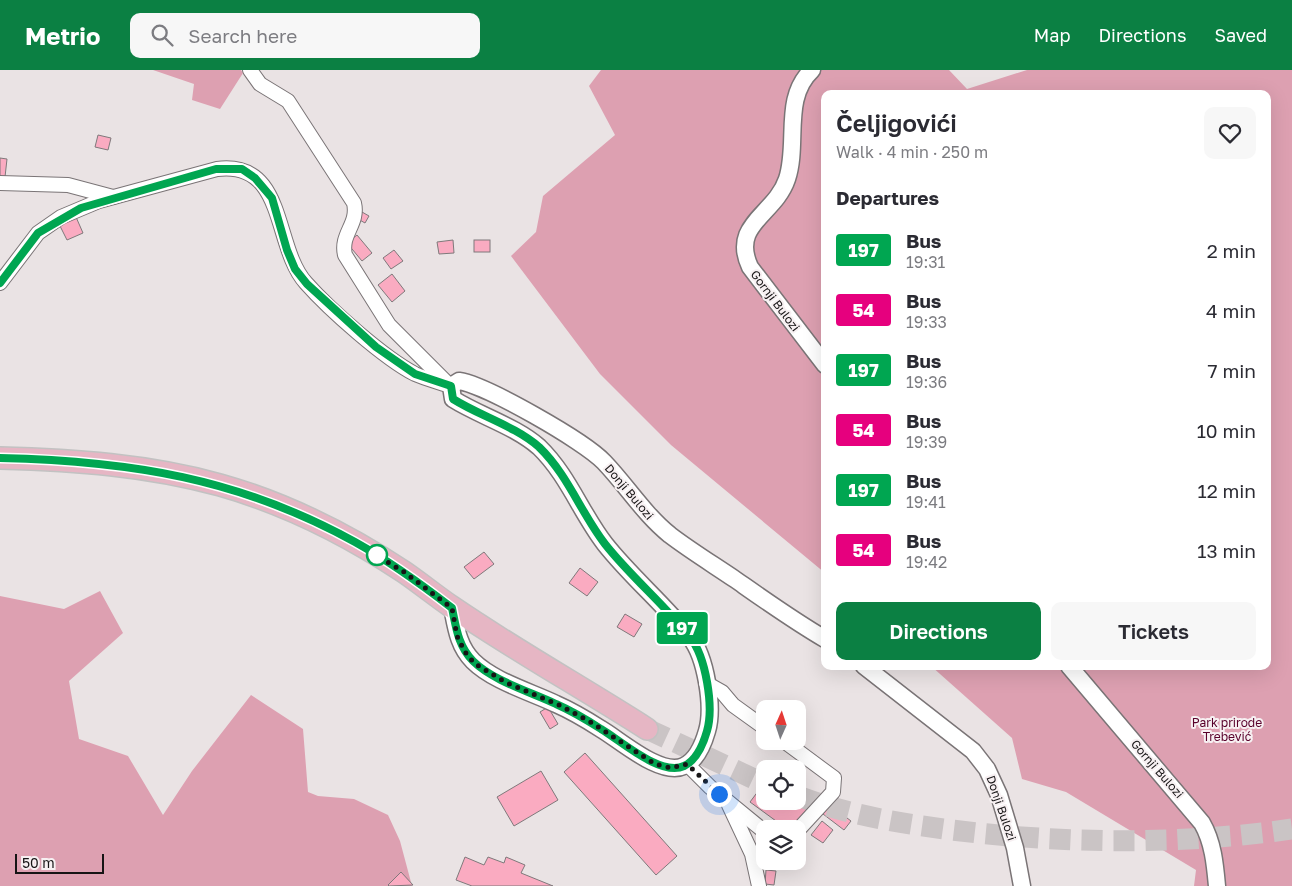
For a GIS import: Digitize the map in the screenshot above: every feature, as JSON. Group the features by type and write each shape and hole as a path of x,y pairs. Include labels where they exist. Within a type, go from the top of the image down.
{"main road":[{"path":"0,458 101,463 167,473 221,485 298,514 355,542 404,572 452,608 647,729"}],"street":[{"path":"250,70 260,84 288,101 354,203 356,212 354,223 344,238 343,246 345,255 377,309 406,343 451,386 453,399 526,438 551,459 570,485 604,542 630,574 691,638 698,654 706,683 709,724 698,754 687,764 671,768 655,764 589,721 559,705 505,682 474,663 465,652 457,636 452,608"},
{"name":"Gornji Bulozi","path":"812,70 798,88 794,102 792,157 786,181 776,198 749,229 744,240 744,254 750,267 821,360"},
{"name":"Donji Bulozi","path":"0,283 38,233 81,208 113,197 216,169 242,169 255,178 272,198 287,250 295,269 307,284 376,347 415,374 451,386 459,380 471,382 494,393 588,449 612,471 649,517 671,535 784,615 821,638"},
{"path":"0,182 68,185 113,197"},
{"name":"Donji Bulozi","path":"869,670 973,751 987,769 1004,811 1022,886"},
{"name":"Gornji Bulozi","path":"1072,670 1202,823 1212,848 1217,886"},
{"path":"706,683 722,692 733,705 756,722"},
{"path":"796,750 834,778 835,784 833,792 806,821"},
{"path":"687,764 727,802 756,825"},
{"path":"727,802 752,854 759,886"}],"green space":[{"path":"153,70 241,70 243,73 220,109 192,100 194,84"},
{"name":"Park prirode Trebević","path":"601,70 949,70 967,89 1027,70 1292,70 1292,886 1194,886 1196,870 1066,792 1022,779 1012,738 936,670 1271,670 1271,90 821,90 821,570 671,445 600,374 511,256 536,232 543,196 615,135 589,86"},
{"path":"100,591 123,633 69,681 79,739 128,756 163,815 192,771 251,695 303,729 308,792 318,796 354,799 388,815 400,841 412,886 0,886 0,596 64,609"}],"building":[{"path":"98,135 111,138 108,150 95,147"},
{"path":"0,158 7,159 5,177 0,176"},
{"path":"362,212 369,216 365,223 358,219"},
{"path":"76,217 83,233 67,240 59,224"},
{"path":"357,235 372,253 362,261 347,243"},
{"path":"453,240 454,253 439,254 437,242"},
{"path":"474,240 490,240 490,252 474,252"},
{"path":"394,250 403,261 391,269 383,258"},
{"path":"392,274 405,291 392,302 378,285"},
{"path":"484,552 494,564 474,579 464,567"},
{"path":"580,568 598,582 587,596 569,583"},
{"path":"625,614 642,624 634,637 617,627"},
{"path":"548,707 558,724 550,729 540,712"},
{"path":"585,753 677,856 656,875 564,772"},
{"path":"541,771 558,800 514,826 497,797"},
{"path":"756,794 756,806 750,802"},
{"path":"830,805 851,821 844,830 823,814"},
{"path":"806,807 809,809 801,820 775,820 761,810 806,810"},
{"path":"822,821 833,830 823,843 811,835"},
{"path":"465,857 484,865 488,857 504,863 506,857 525,865 521,873 553,886 472,886 456,880"},
{"path":"766,870 776,871 774,885 765,884"},
{"path":"401,872 413,885 389,886 388,885"}],"tunnel":[{"path":"647,729 756,780"},
{"path":"806,799 855,813 893,821 994,835 1037,838 1122,841 1165,840 1208,838 1292,829"}],"bus line":[{"name":"197","path":"0,283 9,274 38,233 61,217 99,201 148,187 216,169 229,167 242,169 255,178 272,198 278,212 287,250 295,269 307,284 376,347 415,374 451,386 453,399 526,438 551,459 570,485 592,525 604,542 630,574 691,638 704,672 708,690 709,724 705,739 698,754 683,767 671,768 655,764 589,721 559,705 505,682 474,663 465,652 457,636 452,608 404,572 355,542 298,514 221,485 143,468 60,460 0,458"}],"route":[{"path":"377,555 371,552 404,572 452,608 457,636 465,652 474,663 505,682 559,705 589,721 655,764 671,768 683,767 687,764 719,794"}]}
